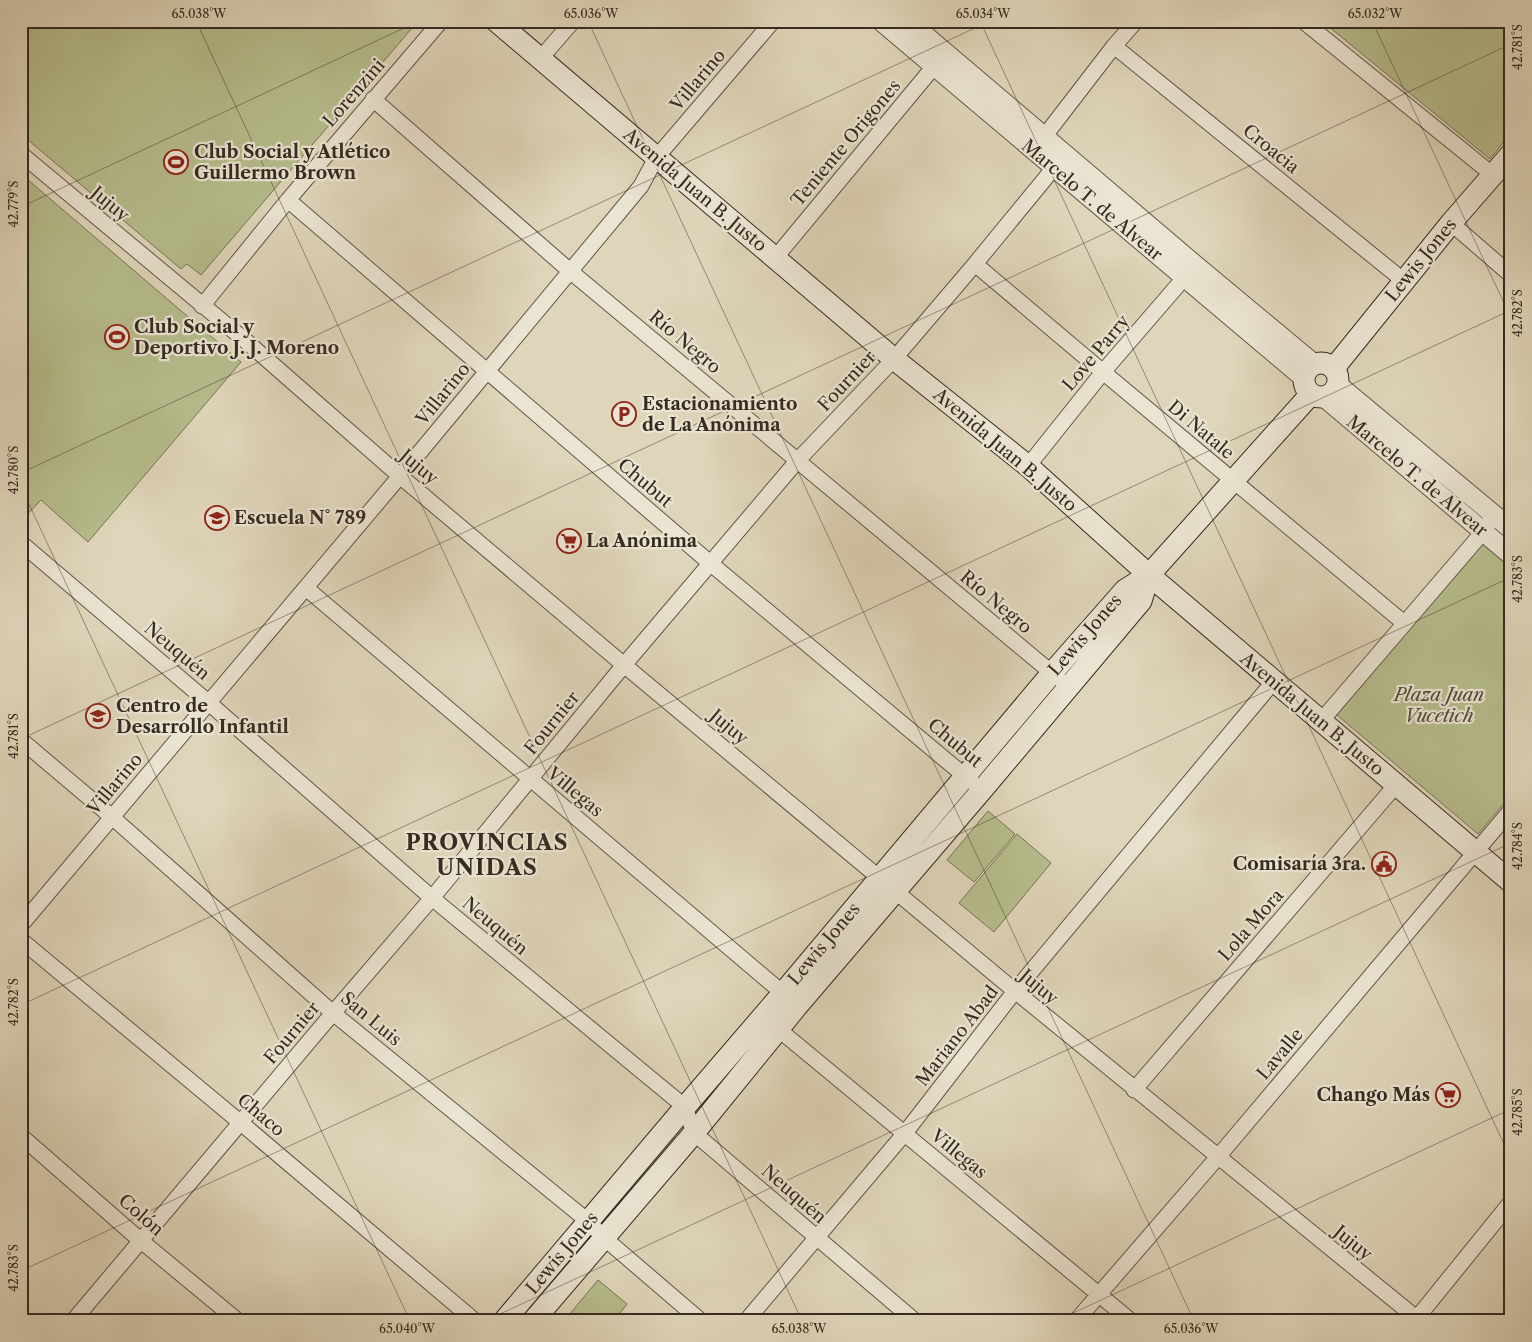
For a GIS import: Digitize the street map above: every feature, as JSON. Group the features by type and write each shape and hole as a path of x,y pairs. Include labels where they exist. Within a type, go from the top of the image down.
{"main road":[{"name":"Avenida Juan B. Justo","path":"496,21 894,358 1028,466 1149,575 1511,882"},
{"name":"Lewis Jones","path":"504,1321 694,1133 771,1023 879,877 1125,590 1149,575 1321,381 1451,223 1511,154"},
{"name":"Lewis Jones","path":"790,999 896,890 982,790 1141,601 1149,575"},
{"name":"Lewis Jones","path":"533,1321 685,1107 771,1023"}],"street":[{"name":"Lorenzini","path":"202,306 288,200 441,21"},
{"path":"540,59 572,21"},
{"name":"Villarino","path":"21,925 400,476 641,186 656,158 773,21"},
{"name":"Marcelo T. de Alvear","path":"881,21 940,60 1321,381 1511,529"},
{"name":"Marcelo T. de Alvear","path":"908,21 940,60"},
{"path":"1039,144 1114,46 1136,21"},
{"path":"1303,21 1493,175"},
{"name":"Croacia","path":"1114,46 1404,281"},
{"name":"Teniente Origones","path":"776,257 940,60"},
{"name":"Río Negro","path":"373,100 570,271 1069,687"},
{"name":"Jujuy","path":"21,154 247,342 400,476 624,665 1134,1090 1418,1320"},
{"name":"Fournier","path":"73,1321 432,898 710,563 798,460 894,358 975,264 1059,161"},
{"name":"Chubut","path":"288,200 710,563 982,790"},
{"path":"1451,223 1511,275"},
{"name":"Di Natale","path":"975,264 1404,623"},
{"name":"Love Parry","path":"1028,466 1102,372 1190,272"},
{"name":"Marcelo T. de Alvear","path":"1321,381 1483,532 1511,555"},
{"path":"1321,721 1483,532 1494,515"},
{"name":"Neuquén","path":"21,543 209,703 432,898 685,1107"},
{"name":"Villegas","path":"306,588 790,999"},
{"name":"Mariano Abad","path":"746,1321 905,1133 1015,991 1274,681"},
{"name":"San Luis","path":"21,740 112,817 333,1013 596,1230 701,1321"},
{"name":"Lola Mora","path":"1134,1090 1396,785"},
{"name":"Lavalle","path":"1076,1321 1217,1158 1511,810"},
{"name":"Chaco","path":"21,940 475,1321"},
{"name":"Villegas","path":"771,1023 1131,1321"},
{"path":"685,1107 694,1133"},
{"name":"Neuquén","path":"694,1133 915,1321"},
{"name":"Colón","path":"21,1136 140,1240 238,1321"},
{"path":"1418,1320 1511,1202"}],"green space":[{"name":"Club Social y Atlético Guillermo Brown","path":"21,21 418,21 201,275 187,264 181,269 21,134"},
{"path":"1322,21 1511,21 1511,133 1490,159"},
{"name":"Club Social y Deportivo J. J. Moreno","path":"21,174 241,362 88,542 41,500 21,521"},
{"name":"Plaza Juan Vucetich","path":"1482,542 1511,566 1511,795 1478,834 1337,715"},
{"path":"988,811 1015,834 974,882 947,860"},
{"path":"1017,834 1051,863 994,932 959,903"},
{"path":"671,1134 677,1139 614,1215 608,1210"},
{"path":"598,1280 627,1304 614,1321 564,1321"}],"place":[{"name":"Club Social y Atlético Guillermo Brown","path":"176,162"},
{"name":"Club Social y Deportivo J. J. Moreno","path":"117,337"},
{"name":"Estacionamiento de La Anónima","path":"624,414"},
{"name":"Escuela N° 789","path":"217,518"},
{"name":"La Anónima","path":"569,541"},
{"name":"Centro de Desarrollo Infantil","path":"98,716"},
{"name":"Comisaría 3ra.","path":"1384,864"},
{"name":"Chango Más","path":"1448,1095"}],"district":[{"name":"PROVINCIAS UNIDAS","path":"487,854"}]}
